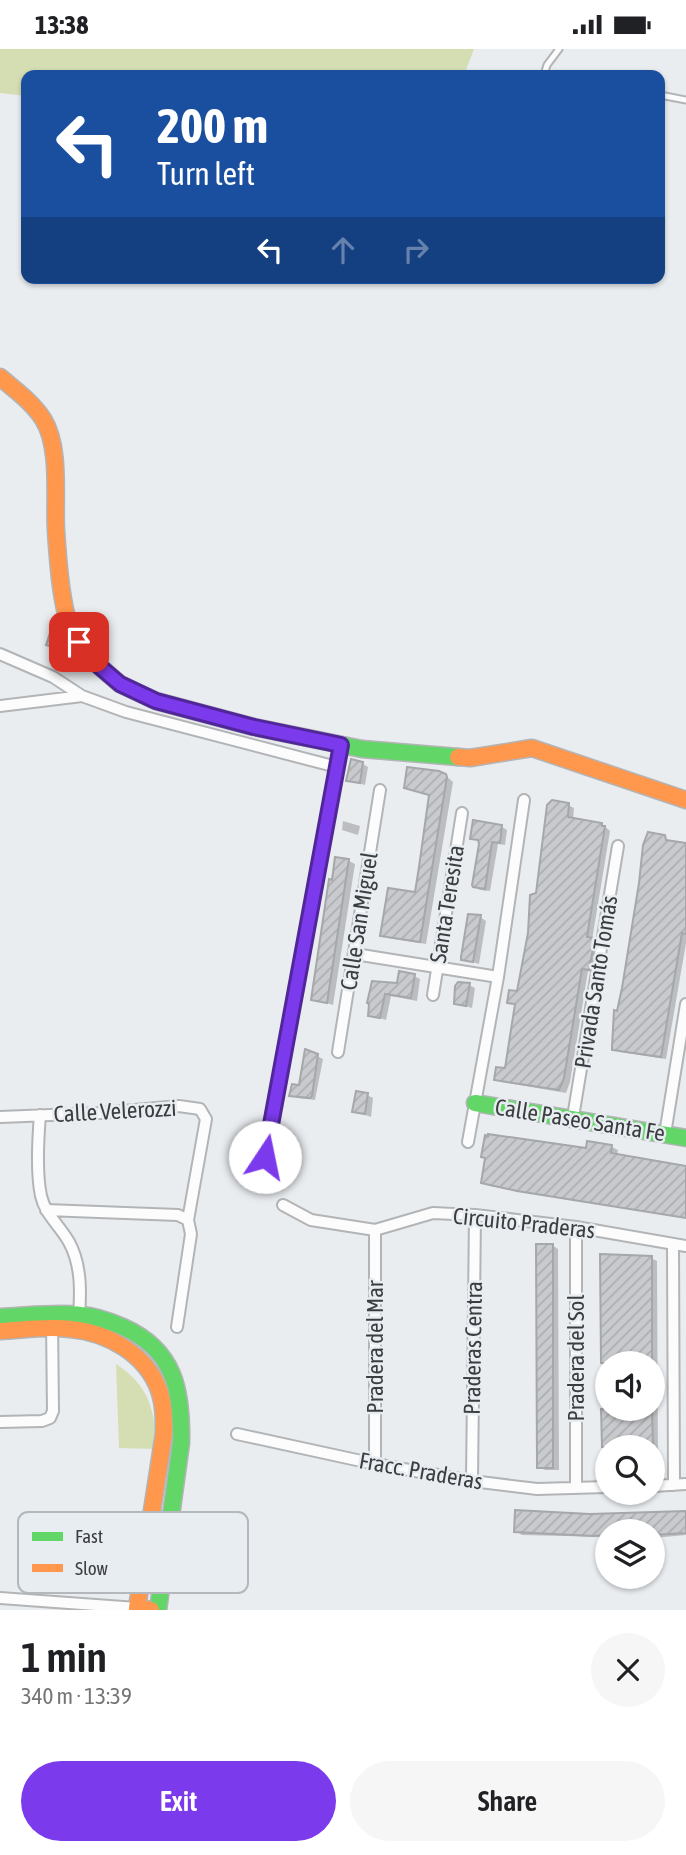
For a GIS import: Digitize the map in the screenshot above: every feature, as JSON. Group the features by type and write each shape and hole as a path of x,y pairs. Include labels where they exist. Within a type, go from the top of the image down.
{"street":[{"path":"0,377 24,397 43,419 49,432 54,458 56,532 62,597 68,622 79,642 99,666 120,684 156,701 254,727 362,750 470,758 533,748 686,800"},
{"path":"0,654 53,677 82,696 126,712 337,767"},
{"path":"0,706 82,696"},
{"path":"265,1157 341,745"},
{"name":"Calle San Miguel","path":"338,1052 380,790"},
{"path":"468,1142 498,977 524,800"},
{"name":"Santa Teresita","path":"433,995 462,813"},
{"name":"Privada Santo Tomás","path":"573,1117 618,846"},
{"path":"355,954 498,977"},
{"path":"665,1134 686,1004"},
{"name":"Calle Paseo Santa Fe","path":"475,1103 686,1137"},
{"name":"Calle Velerozzi","path":"0,1117 100,1113 179,1106 200,1109 206,1119 188,1220"},
{"path":"40,1115 41,1195 46,1209 70,1243 79,1269 79,1315"},
{"name":"Circuito Praderas","path":"283,1205 311,1220 375,1230 433,1213 475,1215 576,1227 686,1246"},
{"path":"46,1209 178,1215 188,1220 191,1234 177,1327"},
{"name":"Praderas Centra","path":"472,1481 475,1215"},
{"name":"Pradera del Sol","path":"576,1227 576,1488"},
{"name":"Pradera del Mar","path":"375,1230 376,1464"},
{"path":"673,1244 674,1485"},
{"path":"0,1331 79,1315 106,1319 138,1334 156,1350 173,1373 181,1398 183,1434 172,1512"},
{"path":"0,1317 52,1322 104,1335 126,1347 143,1363 156,1383 163,1404 164,1433 155,1512"},
{"path":"0,1422 43,1421 50,1418 53,1411 52,1322"},
{"name":"Fracc. Praderas","path":"237,1434 376,1464 472,1481 537,1489 595,1487"},
{"path":"665,1485 686,1484"},
{"path":"0,1598 144,1609"}],"lane":[{"path":"546,70 559,49"},
{"path":"665,96 686,100"}],"green space":[{"path":"0,49 474,49 466,70 21,70 21,95 0,93"},
{"path":"116,1364 143,1390 152,1411 156,1449 119,1448"}],"building":[{"path":"51,630 62,634 72,650 70,660 52,657 53,647 46,645"},
{"path":"351,759 363,762 360,783 346,781"},
{"path":"407,767 439,771 447,777 420,942 380,936 388,888 415,892 419,867 429,795 404,788"},
{"path":"552,800 569,803 568,817 602,823 602,826 605,826 587,937 595,938 589,970 582,969 564,1078 559,1090 494,1080 496,1067 505,1068 515,1004 507,1003 509,990 517,991 528,933 530,895 536,893 547,805"},
{"path":"473,820 502,825 500,843 492,842 485,889 472,885 479,844 478,840 470,839"},
{"path":"648,832 665,835 666,840 686,843 686,934 682,933 661,1057 612,1050 614,1010 617,1011 622,988 643,845"},
{"path":"335,857 349,859 327,1003 311,1000 329,879 332,880"},
{"path":"468,914 481,915 473,962 461,960"},
{"path":"399,971 415,974 411,998 385,994 380,1018 368,1016 367,1003 372,981 397,983"},
{"path":"458,982 470,983 466,1006 454,1004 455,986"},
{"path":"305,1049 318,1054 312,1096 289,1096 292,1084 299,1085"},
{"path":"356,1091 368,1093 365,1114 352,1112"},
{"path":"485,1135 586,1148 587,1141 612,1145 611,1153 686,1166 686,1218 481,1183 485,1158 481,1157"},
{"path":"536,1244 553,1244 553,1468 537,1468"},
{"path":"600,1254 652,1256 652,1351 601,1351"},
{"path":"601,1421 652,1421 653,1435 602,1435"},
{"path":"515,1510 590,1514 686,1511 686,1533 665,1534 665,1519 595,1519 595,1536 514,1532"}],"traffic: fast":[{"path":"67,618 79,642 99,666 120,684 156,701 254,727 362,749 458,757"},
{"path":"475,1103 686,1138"},
{"path":"0,1317 61,1314 97,1318 123,1327 154,1348 172,1374 180,1406 181,1443 171,1512"},
{"path":"158,1610 160,1593"}],"traffic: slow":[{"path":"0,377 39,413 49,431 56,474 61,586 67,618"},
{"path":"458,757 470,758 532,748 686,800"},
{"path":"0,1331 44,1328 84,1331 124,1347 145,1366 159,1390 164,1417 152,1512"},
{"path":"139,1593 137,1608 151,1610"}],"route":[{"path":"79,642 99,666 120,684 156,701 254,727 341,745 265,1157"}]}
